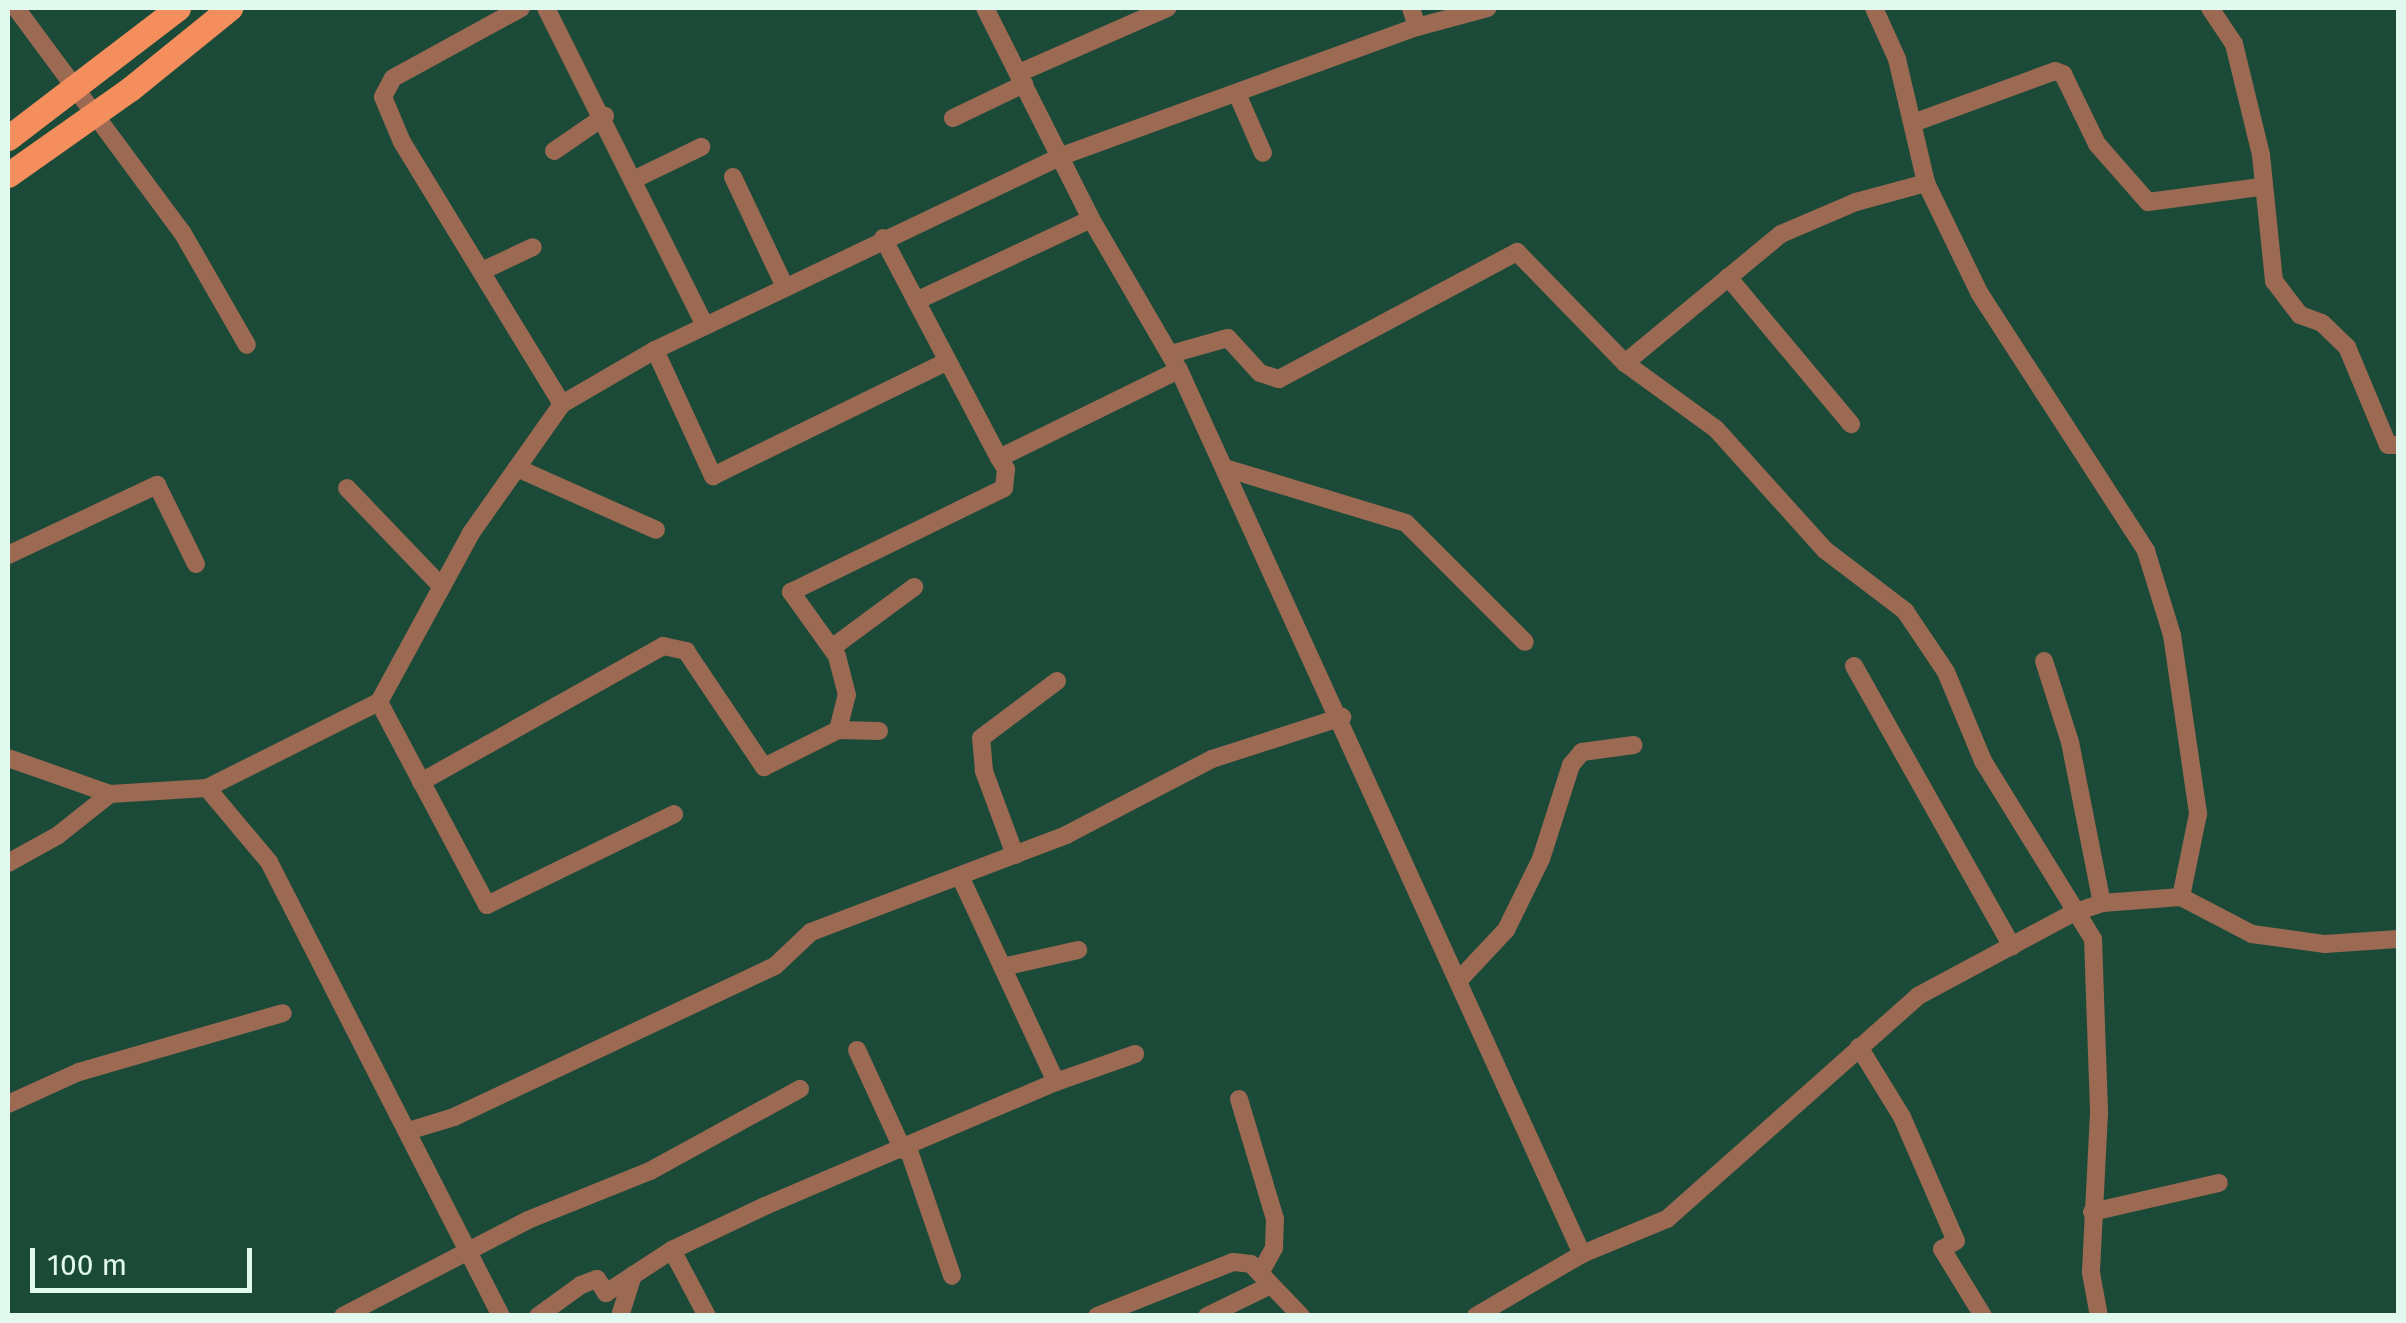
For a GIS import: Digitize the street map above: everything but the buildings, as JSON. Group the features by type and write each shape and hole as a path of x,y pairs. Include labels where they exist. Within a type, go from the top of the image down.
{"main road":[{"path":"8,138 178,8"},
{"path":"8,174 95,114 230,8"}],"street":[{"path":"16,8 77,84 182,232 247,345"},
{"path":"521,8 393,78 384,96 402,142 562,404"},
{"path":"546,8 605,116 704,324"},
{"path":"984,8 1092,219 1175,362 1342,717 1582,1254"},
{"path":"953,118 1022,79 1167,8"},
{"path":"1411,8 1417,27"},
{"path":"8,758 110,794 207,788 379,702 442,587 562,404 704,324 1059,157 1238,96 1417,27 1488,8"},
{"path":"1874,8 1913,123 1926,184 1980,294 2146,550 2172,635 2198,814 2181,897"},
{"path":"2210,8 2234,44 2261,155 2261,187 2273,227 2274,281 2282,299 2346,347 2388,445 2398,445"},
{"path":"1913,123 2055,71 2063,74 2097,144 2148,202 2261,187"},
{"path":"1238,96 1262,154"},
{"path":"554,151 605,116"},
{"path":"633,180 701,147"},
{"path":"733,177 784,285"},
{"path":"1625,363 1781,234 1856,202 1926,184"},
{"path":"916,302 1092,219"},
{"path":"838,730 847,695 833,647 784,593 1004,488 1006,469 883,238"},
{"path":"482,271 533,247"},
{"path":"999,458 1175,362 1228,338 1260,373 1279,379 1517,252 1625,363 1716,429 1824,550 1905,610 1946,672 1983,761 2073,913 2093,939 2099,1113 2091,1273 2099,1316"},
{"path":"1728,277 1851,424"},
{"path":"655,350 706,473 713,476 946,362"},
{"path":"517,468 656,530"},
{"path":"1225,468 1406,523 1525,642"},
{"path":"8,554 157,485 196,564"},
{"path":"347,488 442,587"},
{"path":"833,647 914,586"},
{"path":"422,782 663,646 686,651 764,767 838,730 879,730"},
{"path":"2044,661 2070,742 2102,903"},
{"path":"1854,666 2012,946"},
{"path":"1015,855 984,771 981,738 1057,681"},
{"path":"379,702 487,905 674,814"},
{"path":"408,1131 454,1117 775,966 811,932 1015,855 1212,759 1342,717"},
{"path":"1459,980 1506,930 1541,858 1570,765 1582,752 1634,745"},
{"path":"207,788 269,862 501,1316"},
{"path":"8,863 58,836 110,794"},
{"path":"961,878 1006,966 1056,1082"},
{"path":"1476,1316 1582,1254 1667,1219 1918,996 2073,913 2102,903 2181,897 2252,934 2326,944 2398,939"},
{"path":"1006,966 1078,950"},
{"path":"8,1104 80,1072 282,1013"},
{"path":"1859,1047 1902,1116 1956,1240 1942,1250 1982,1316"},
{"path":"857,1050 906,1149 952,1276"},
{"path":"538,1316 581,1285 597,1279 606,1293 672,1250 1056,1082 1136,1054"},
{"path":"343,1316 528,1220 650,1171 800,1089"},
{"path":"1207,1316 1266,1279 1274,1248 1275,1219 1239,1100"},
{"path":"2092,1212 2219,1182"},
{"path":"672,1250 708,1316"},
{"path":"1097,1316 1233,1262 1251,1264 1301,1316"},
{"path":"620,1316 634,1275"}]}
